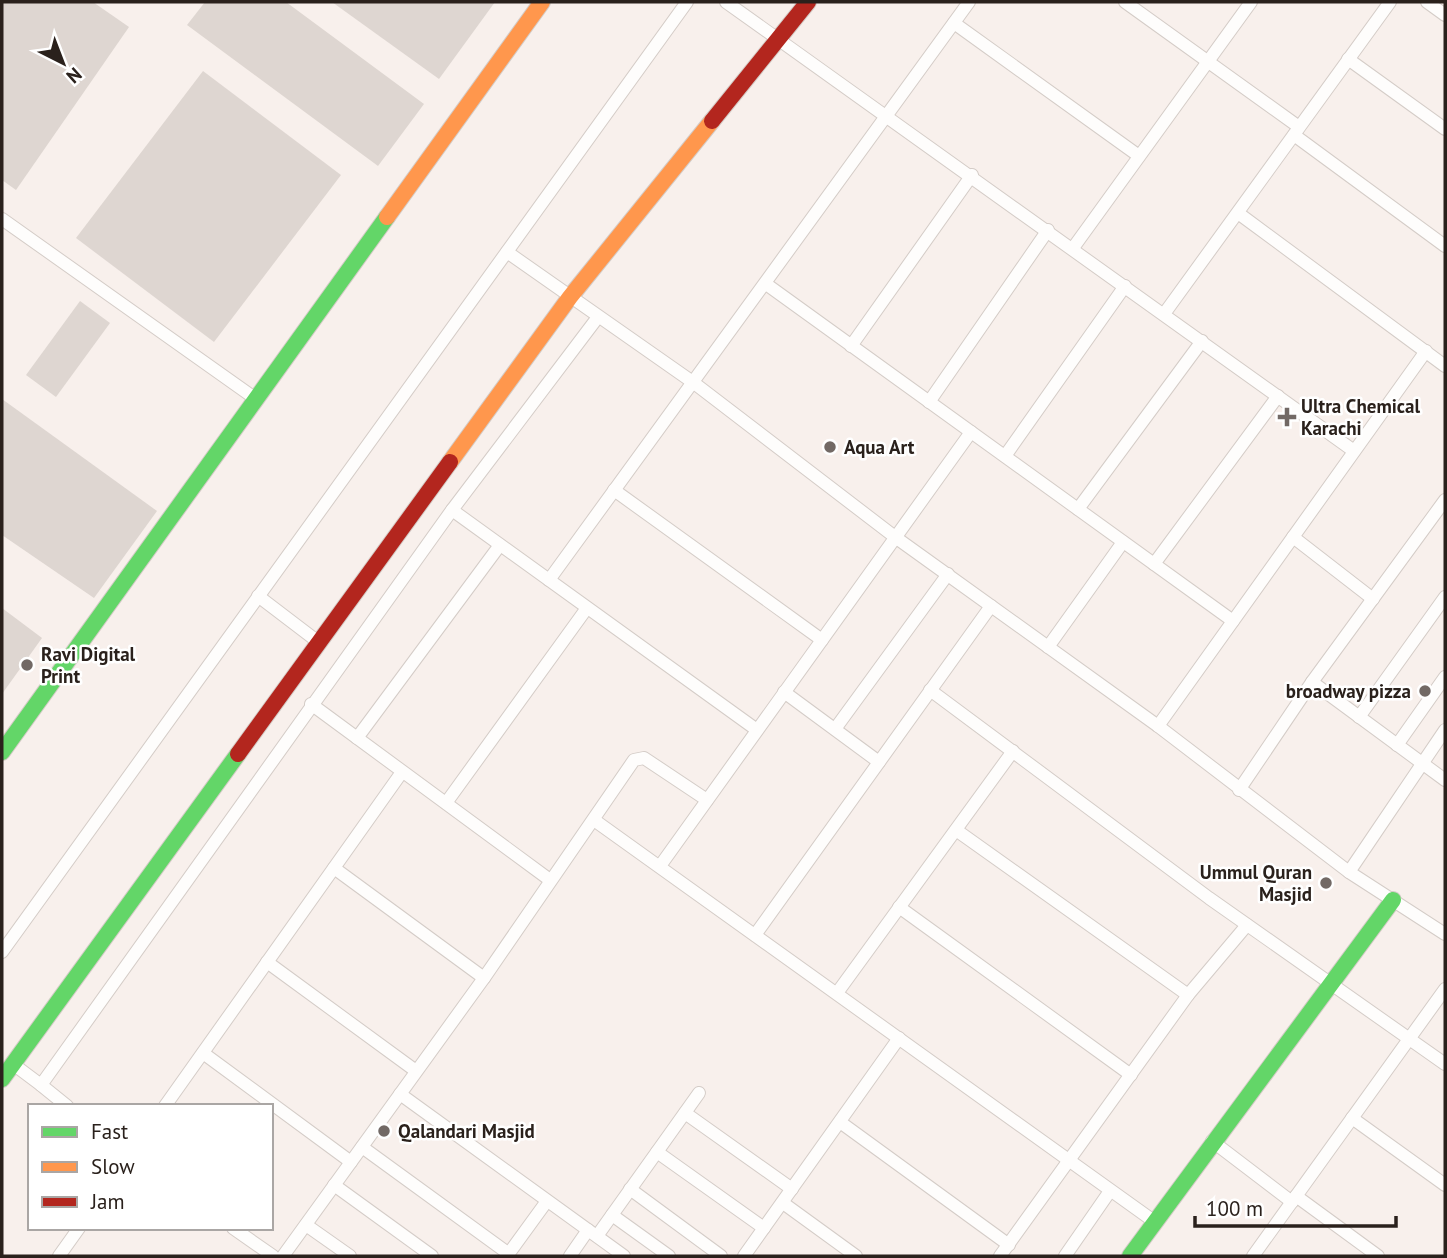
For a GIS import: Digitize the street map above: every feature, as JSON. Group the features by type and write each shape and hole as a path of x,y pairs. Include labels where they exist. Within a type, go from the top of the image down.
{"street":[{"path":"2,752 542,2"},
{"path":"2,952 687,2"},
{"path":"726,2 888,115 1354,451"},
{"path":"2,1079 570,297 807,2"},
{"path":"548,580 969,2"},
{"path":"1125,2 1208,62 1445,246"},
{"path":"1073,248 1251,2"},
{"path":"1164,314 1390,2"},
{"path":"1427,2 1445,15"},
{"path":"954,23 1139,156"},
{"path":"1348,59 1445,129"},
{"path":"851,345 971,175"},
{"path":"1238,213 1445,366"},
{"path":"2,219 256,399"},
{"path":"929,402 1048,230"},
{"path":"507,252 694,383 895,537 1158,726 1349,872 1445,934"},
{"path":"766,284 1233,621"},
{"path":"1005,456 1125,286"},
{"path":"40,1085 311,704 452,510 598,317"},
{"path":"1078,509 1202,341"},
{"path":"1158,726 1426,351"},
{"path":"1154,564 1278,396"},
{"path":"660,866 971,432"},
{"path":"614,490 822,640"},
{"path":"1239,790 1312,682 1445,500"},
{"path":"452,510 757,730"},
{"path":"1293,537 1373,599"},
{"path":"1048,647 1123,542"},
{"path":"357,738 500,545"},
{"path":"835,729 948,574"},
{"path":"258,596 317,642"},
{"path":"1359,717 1445,597"},
{"path":"755,934 991,606"},
{"path":"446,803 587,608"},
{"path":"1397,745 1445,677"},
{"path":"1312,682 1445,780"},
{"path":"930,690 1247,925 1445,1064"},
{"path":"784,692 879,762"},
{"path":"311,704 550,880"},
{"path":"1349,872 1445,730"},
{"path":"836,993 1013,751"},
{"path":"283,1256 484,978 634,760 644,758 707,800"},
{"path":"166,1104 402,772"},
{"path":"594,820 1155,1222"},
{"path":"956,830 1188,995"},
{"path":"334,868 484,978"},
{"path":"1130,1256 1212,1141 1332,985 1393,900"},
{"path":"899,907 1131,1074"},
{"path":"1000,1256 1188,995 1247,925"},
{"path":"267,962 416,1071"},
{"path":"1253,1256 1445,989"},
{"path":"744,1256 900,1038"},
{"path":"203,1053 272,1104"},
{"path":"13,1064 64,1104"},
{"path":"570,1256 612,1215 699,1093"},
{"path":"400,1094 624,1256"},
{"path":"273,1105 351,1162"},
{"path":"685,1113 792,1189"},
{"path":"1352,1118 1445,1185"},
{"path":"840,1122 1009,1245"},
{"path":"1212,1141 1378,1256"},
{"path":"362,1147 508,1255 547,1201"},
{"path":"657,1152 764,1228"},
{"path":"334,1185 432,1256"},
{"path":"630,1189 721,1256"},
{"path":"1065,1256 1110,1191"},
{"path":"783,1203 856,1256"},
{"path":"612,1215 669,1256"},
{"path":"306,1225 350,1256"},
{"path":"66,1254 78,1230"},
{"path":"236,1230 273,1256"}],"building":[{"path":"2,2 93,2 129,27 16,190 2,180"},
{"path":"205,2 286,2 424,104 378,166 187,25"},
{"path":"332,2 495,2 439,79"},
{"path":"203,71 341,175 214,342 76,238"},
{"path":"80,301 110,323 56,397 26,375"},
{"path":"2,399 157,511 94,598 2,535"},
{"path":"2,608 42,638 2,694"}],"traffic: fast":[{"path":"2,752 387,217"},
{"path":"2,1079 238,754"},
{"path":"1130,1256 1393,900"}],"traffic: slow":[{"path":"387,217 542,2"},
{"path":"450,462 570,297 712,121"}],"traffic: jam":[{"path":"712,121 808,2"},
{"path":"238,754 450,462"}],"place":[{"name":"Ultra Chemical Karachi","path":"1287,417"},
{"name":"Aqua Art","path":"830,447"},
{"name":"Ravi Digital Print","path":"27,665"},
{"name":"broadway pizza","path":"1425,691"},
{"name":"Ummul Quran Masjid","path":"1326,883"},
{"name":"Qalandari Masjid","path":"384,1131"}]}
